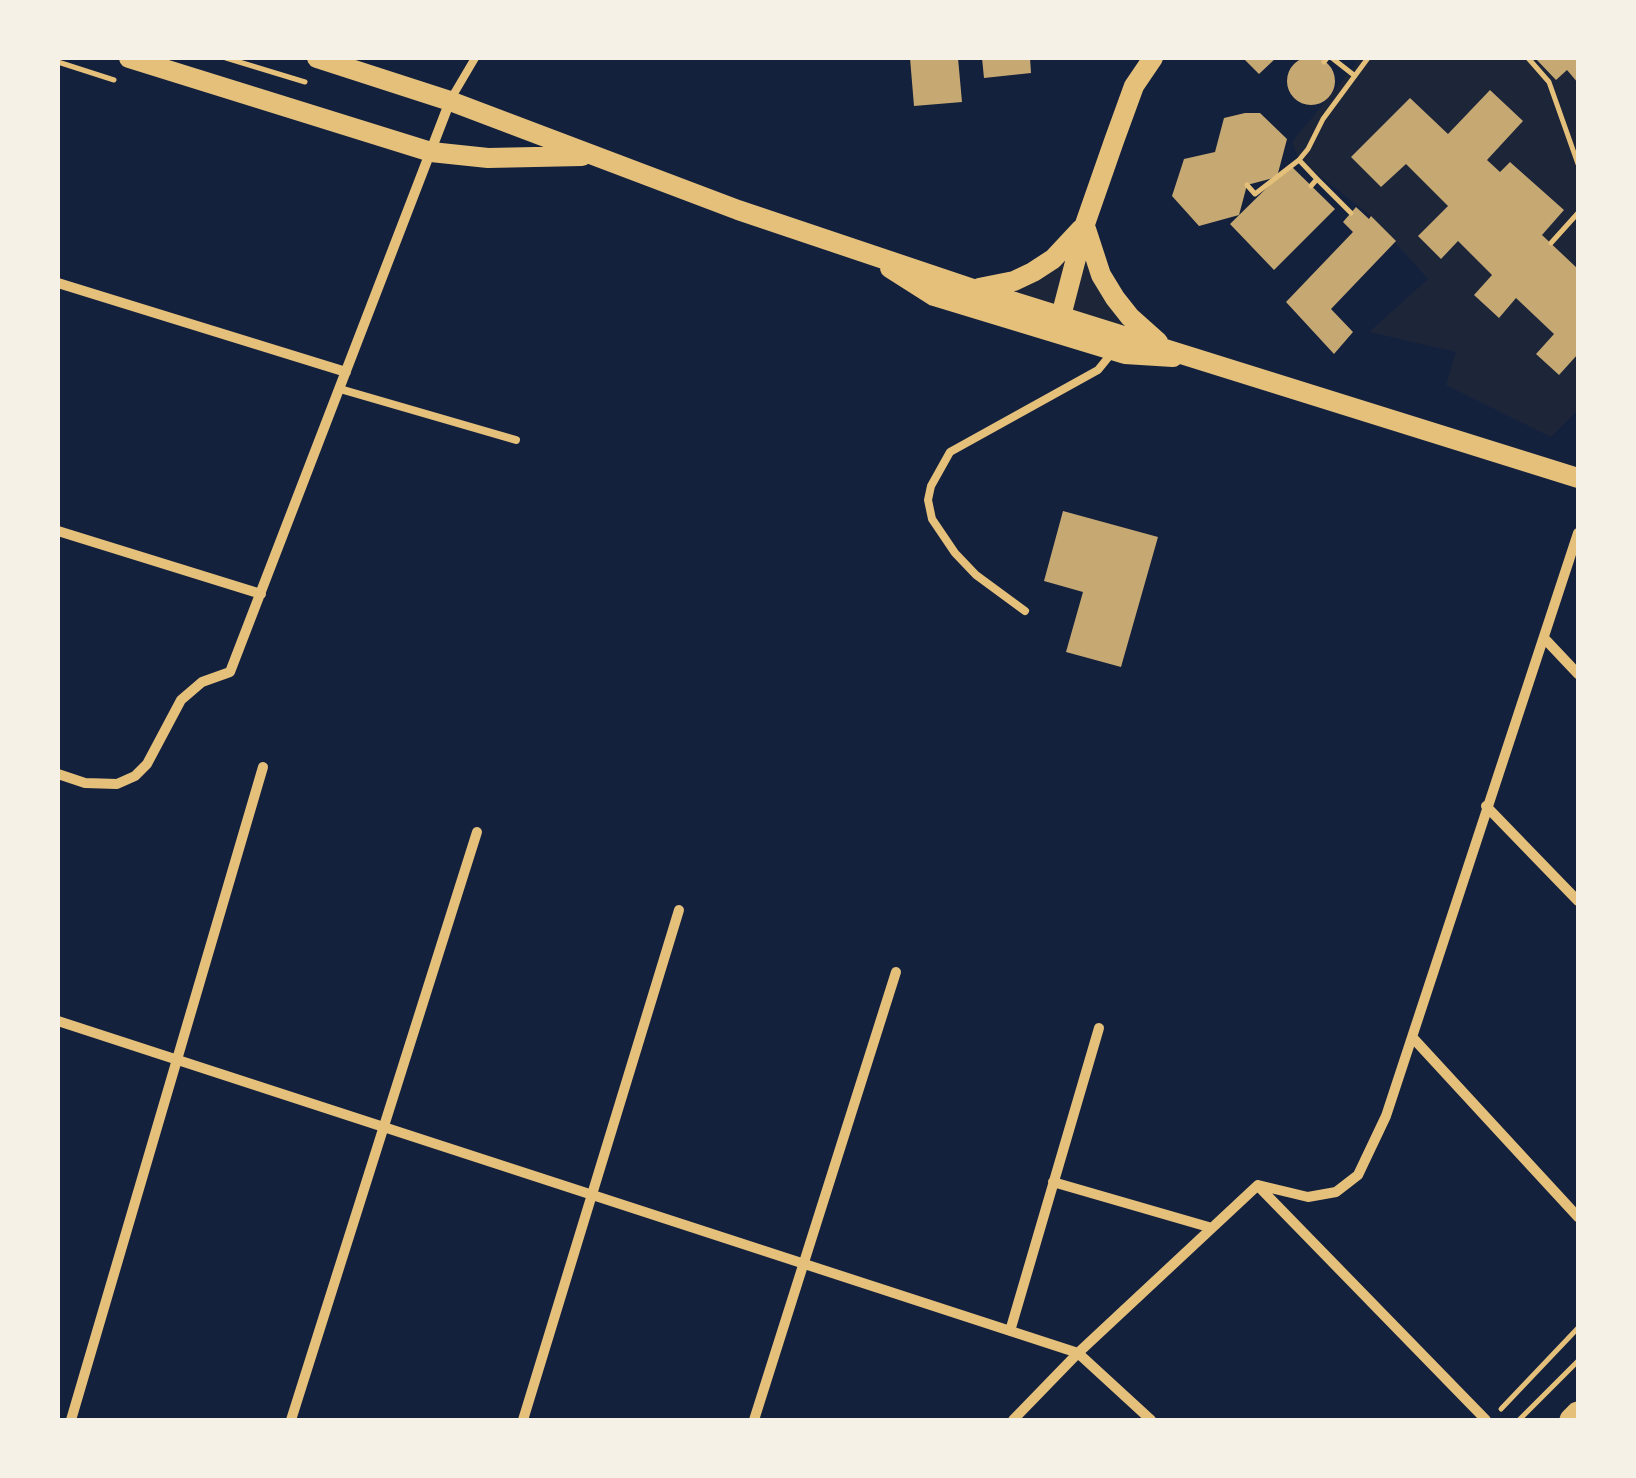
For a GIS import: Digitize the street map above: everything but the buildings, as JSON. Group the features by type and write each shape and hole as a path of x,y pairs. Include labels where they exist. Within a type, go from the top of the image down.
{"main road":[{"path":"129,58 432,152 488,158 589,156"},
{"path":"317,58 973,289 1578,478"},
{"path":"1080,340 1068,333 1061,316 1085,224 1134,86 1153,58"},
{"path":"973,289 1014,281 1034,272 1062,251 1085,224"},
{"path":"1085,224 1091,250 1115,298 1130,317 1167,349"},
{"path":"874,256 903,279 934,296 1113,350 1154,358 1190,356"},
{"path":"1034,326 1048,326 1061,316"},
{"path":"1572,1420 1578,1414"}],"street":[{"path":"58,774 84,783 117,784 134,776 148,764 181,700 202,682 230,672 450,102"},
{"path":"58,283 346,372"},
{"path":"58,531 260,594"},
{"path":"1258,1186 1308,1198 1336,1192 1358,1176 1386,1116 1413,1038 1578,532"},
{"path":"1544,638 1578,674"},
{"path":"71,1420 263,767"},
{"path":"1486,806 1578,901"},
{"path":"291,1420 477,832"},
{"path":"523,1420 680,910"},
{"path":"754,1420 896,972"},
{"path":"58,1021 1078,1353 1151,1420"},
{"path":"1010,1331 1099,1028"},
{"path":"1413,1038 1578,1217"},
{"path":"1053,1182 1212,1228"},
{"path":"1013,1420 1078,1353 1258,1186"},
{"path":"1258,1186 1488,1420"}],"lane":[{"path":"450,102 474,58"},
{"path":"1025,611 976,575 955,552 932,519 928,500 931,486 950,452 1098,370 1113,350"},
{"path":"340,389 516,440"}],"path":[{"path":"1246,185 1255,194 1299,160 1368,58"},
{"path":"1528,58 1549,82 1578,164"},
{"path":"1328,59 1355,76"},
{"path":"1299,160 1352,213"},
{"path":"1311,186 1317,180"},
{"path":"1551,243 1578,213"},
{"path":"1488,1420 1578,1328"},
{"path":"1519,1420 1578,1361"}],"shaded area":[{"path":"1353,58 1535,58 1555,79 1567,70 1578,83 1578,269 1542,235 1564,210 1511,162 1500,172 1487,160 1522,122 1491,90 1448,134 1410,98 1351,157 1381,187 1406,164 1448,206 1418,237 1441,259 1458,241 1492,275 1475,295 1498,318 1518,294 1554,334 1537,354 1558,375 1578,354 1578,410 1551,437 1446,385 1456,352 1369,332 1428,279 1371,216 1299,160 1292,142 1356,64"},
{"path":"1085,241 1118,318 1130,333 1069,311"},
{"path":"1074,247 1056,308 1000,292"}]}
